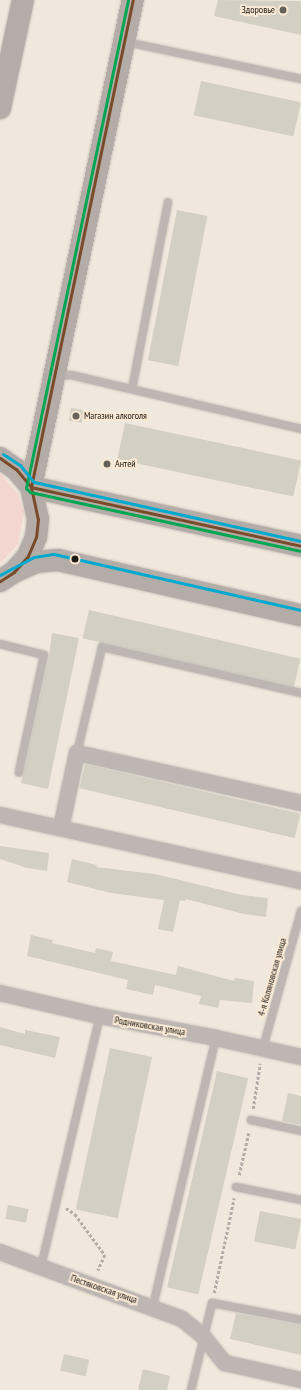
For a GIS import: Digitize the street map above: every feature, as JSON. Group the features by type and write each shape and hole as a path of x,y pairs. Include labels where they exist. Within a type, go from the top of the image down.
{"main road":[{"path":"0,108 23,0"},
{"path":"31,487 56,376 133,0"},
{"path":"0,458 16,468 31,487 37,510 36,537 28,556 7,576"},
{"path":"31,487 301,546"},
{"path":"7,576 36,562 58,560 301,615"}],"street":[{"path":"61,828 77,753 301,803"},
{"path":"0,815 301,881"},
{"name":"Родниковская улица","path":"0,993 100,1016 216,1038 301,1057"},
{"name":"Пестяковская улица","path":"0,1252 153,1306 182,1319 202,1335 225,1363 301,1380"}],"lane":[{"path":"125,42 301,78"},
{"path":"132,389 168,202"},
{"path":"56,376 71,375 301,429"},
{"path":"0,644 44,655 19,772"},
{"path":"77,753 102,647 301,693"},
{"name":"4-я Коляновская улица","path":"263,1048 301,911"},
{"path":"41,1267 100,1016"},
{"path":"153,1306 216,1038"},
{"path":"251,1120 301,1132"},
{"path":"236,1187 301,1200"},
{"path":"191,1390 202,1335 212,1303 301,1320"}],"path":[{"path":"56,1202 75,1214 105,1255 92,1284"}],"shaded area":[{"path":"0,473 18,494 24,513 18,544 0,564"}],"building":[{"path":"218,0 301,1 301,35 214,16"},
{"path":"201,81 301,102 293,136 194,115"},
{"path":"177,210 207,216 178,366 148,360"},
{"name":"Магазин алкоголя","path":"71,408 84,410 82,423 69,421"},
{"path":"125,423 301,460 293,497 117,459"},
{"path":"89,610 300,659 294,687 82,638"},
{"path":"52,633 79,638 48,789 21,783 49,656"},
{"path":"85,764 300,814 295,838 79,788"},
{"path":"0,846 49,853 47,871 27,868 0,859"},
{"path":"72,859 97,865 96,867 155,874 242,895 268,898 266,917 244,914 186,899 185,901 180,900 173,932 158,929 164,900 111,893 67,882"},
{"path":"31,935 53,940 52,943 95,953 96,948 113,952 111,961 176,975 178,966 234,981 235,978 254,981 252,1003 220,1000 218,1008 199,1004 201,996 155,985 153,995 126,989 128,980 27,956"},
{"path":"0,1027 25,1034 25,1030 60,1037 55,1058 0,1045"},
{"path":"110,1048 152,1057 118,1218 76,1209"},
{"path":"217,1071 248,1078 198,1295 167,1287"},
{"path":"288,1093 301,1096 301,1125 282,1121"},
{"path":"8,1205 29,1209 26,1223 5,1219"},
{"path":"260,1211 301,1219 295,1249 254,1241"},
{"path":"236,1313 301,1325 301,1355 230,1339"},
{"path":"64,1354 89,1360 86,1376 60,1371"},
{"path":"143,1369 170,1376 167,1390 138,1390"}],"transit line":[{"path":"128,0 26,488 30,492 300,551"},
{"path":"31,487 133,0"},
{"path":"3,454 20,465 34,482 301,541"},
{"path":"0,458 16,469 31,487 38,519 36,537 28,556 14,572 0,581"},
{"path":"31,487 301,546"},
{"path":"0,575 34,557 54,554 301,610"}],"place":[{"name":"Здоровье","path":"283,10"},
{"name":"Магазин алкоголя","path":"76,416"},
{"name":"Антей","path":"107,464"}]}
